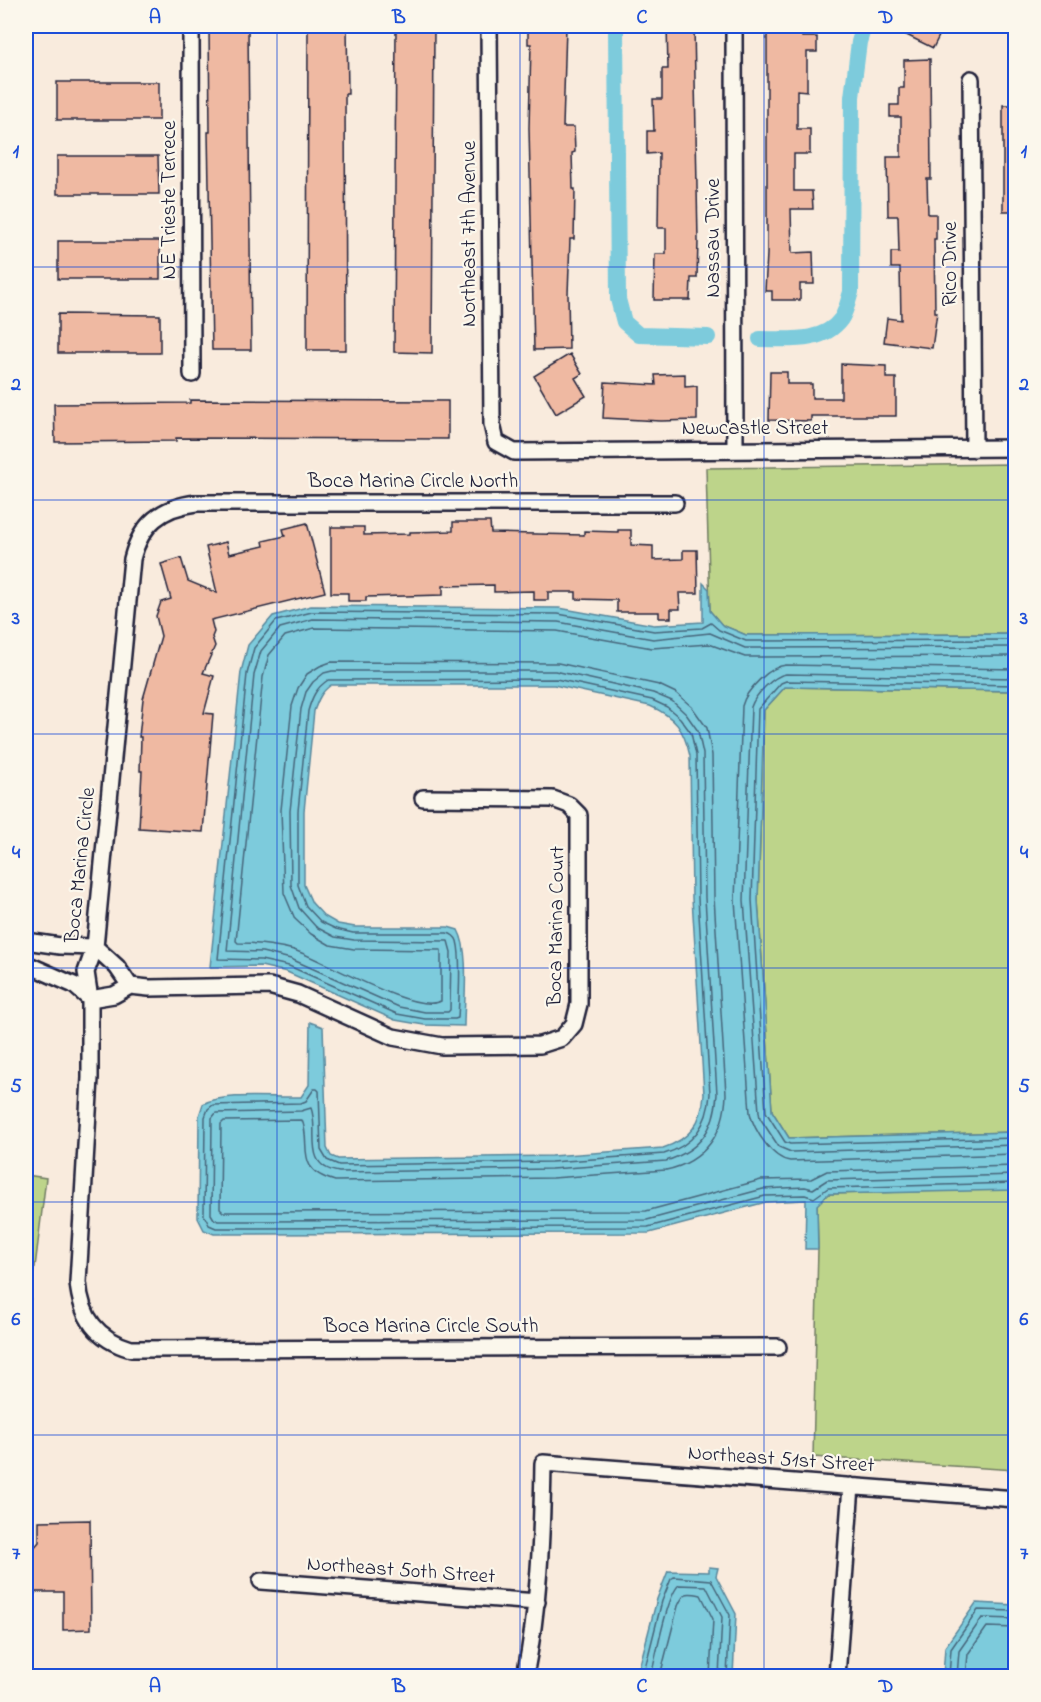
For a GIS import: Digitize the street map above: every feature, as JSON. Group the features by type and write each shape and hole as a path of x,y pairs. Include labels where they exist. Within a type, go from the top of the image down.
{"street":[{"name":"NE Trieste Terrece","path":"188,26 191,30 192,374"},
{"name":"Northeast 7th Avenue","path":"489,26 492,424 496,442"},
{"name":"Nassau Drive","path":"734,26 735,450"},
{"name":"Rico Drive","path":"971,79 974,449"},
{"name":"Newcastle Street","path":"496,442 514,452 1016,448"},
{"name":"Boca Marina Circle North","path":"154,519 167,510 197,503 675,503"},
{"name":"Boca Marina Circle","path":"92,1326 79,1298 78,1282 90,1078 90,999 86,972 95,947 132,559 136,544 154,519"},
{"name":"Boca Marina Court","path":"90,999 114,995 130,986 148,988 254,985 276,987 298,994 393,1037 442,1046 540,1045 562,1038 574,1024 579,1004 579,815 568,805 553,799 423,798"},
{"path":"26,941 60,946 95,947 117,967 130,986"},
{"path":"26,965 74,985 90,999"},
{"name":"Boca Marina Circle South","path":"92,1326 110,1341 131,1349 778,1347"},
{"name":"Northeast 51st Street","path":"537,1602 542,1539 543,1463 1016,1499"},
{"path":"837,1677 852,1486"},
{"name":"Northeast 50th Street","path":"261,1581 537,1602"},
{"path":"525,1677 537,1602"}],"green space":[{"path":"1015,464 1015,634 746,635 722,625 710,611 706,468"},
{"path":"785,687 1015,691 1015,1132 789,1138 772,1111 758,900 764,710"},
{"path":"26,1175 46,1178 35,1267 26,1265"},
{"path":"1014,1189 1015,1470 813,1457 817,1204 828,1194"},
{"path":"26,1267 34,1268 26,1338"}],"water":[{"path":"703,583 709,589 710,611 722,625 746,635 1015,634 1015,691 785,687 764,710 758,900 772,1111 789,1138 1015,1132 1015,1190 828,1194 817,1205 818,1249 805,1249 806,1200 766,1202 649,1233 214,1234 204,1230 198,1218 199,1116 203,1104 212,1100 237,1097 301,1097 309,1085 310,1022 323,1027 327,1148 331,1156 338,1159 551,1156 663,1148 681,1140 693,1128 701,1113 704,1094 692,898 690,756 678,725 650,706 554,685 331,685 320,696 314,711 304,811 304,885 312,903 324,916 338,924 355,927 448,927 458,930 462,939 465,963 464,1026 424,1025 395,1020 287,972 261,966 210,967 241,672 248,645 273,616 311,606 559,608 654,625 703,622"},
{"path":"709,1567 718,1568 716,1576 736,1614 733,1676 637,1676 657,1599 668,1571 709,1572"},
{"path":"976,1603 1015,1605 1015,1676 943,1676 945,1647"}],"building":[{"path":"209,26 248,26 251,350 212,350 208,132 210,132"},
{"path":"308,26 347,26 346,350 307,350"},
{"path":"396,26 434,26 432,353 394,352"},
{"path":"528,26 566,26 563,127 574,127 575,152 572,153 573,189 575,189 574,239 570,239 569,349 534,350 529,128 531,44 528,44"},
{"path":"667,26 694,26 698,241 697,278 691,278 690,300 654,300 655,254 666,254 666,228 658,228 659,153 647,154 647,131 654,131 653,99 662,99 662,69 668,69"},
{"path":"767,26 802,26 802,37 817,37 817,52 807,52 807,91 797,90 797,129 810,129 810,154 794,154 794,191 812,191 813,209 791,209 792,253 813,252 814,284 800,284 800,300 772,300 772,291 765,291"},
{"path":"888,26 944,26 933,48"},
{"path":"930,59 931,179 927,179 928,214 936,214 936,239 934,239 935,312 937,312 932,348 884,342 887,318 901,320 900,268 891,268 891,252 899,252 898,216 888,216 887,157 901,157 901,117 890,117 890,105 899,105 899,88 904,88 904,60"},
{"path":"57,82 159,82 159,120 57,120"},
{"path":"1003,105 1016,105 1016,211 1003,211"},
{"path":"57,156 158,156 159,194 57,194"},
{"path":"58,241 160,241 160,279 58,279"},
{"path":"58,314 160,315 160,353 58,353"},
{"path":"570,354 582,374 575,378 586,396 556,414 534,376"},
{"path":"841,364 886,366 886,378 896,378 896,416 811,416 811,421 769,420 770,372 787,372 787,384 812,384 812,398 841,398"},
{"path":"685,374 685,387 697,386 697,420 603,418 605,382 656,385 655,375"},
{"path":"190,400 448,401 448,439 176,438 176,441 55,442 54,404 190,403"},
{"path":"453,522 490,522 491,533 584,535 584,531 631,530 631,545 653,546 653,560 683,559 683,550 697,550 698,593 679,593 680,609 671,609 671,618 659,618 659,612 617,612 617,600 576,599 576,592 548,592 548,600 534,600 534,591 494,592 494,585 443,586 443,595 366,597 366,601 348,601 348,593 331,593 331,527 364,527 364,535 410,534 410,532 453,531"},
{"path":"307,523 325,592 211,620 215,646 203,673 214,676 204,713 213,714 203,832 139,828 142,771 140,771 141,737 139,737 143,699 161,636 156,616 161,602 171,599 161,564 181,558 188,581 217,593 206,547 226,542 229,554 264,546 263,541 285,536 283,529"},
{"path":"90,1520 91,1629 63,1630 63,1592 36,1592 26,1604 26,1557 39,1542 39,1521"}],"waterway":[{"path":"616,26 618,299 624,322 639,335 708,337"},
{"path":"760,339 804,338 825,333 841,319 847,306 851,292 852,97 859,42 864,26"}]}
